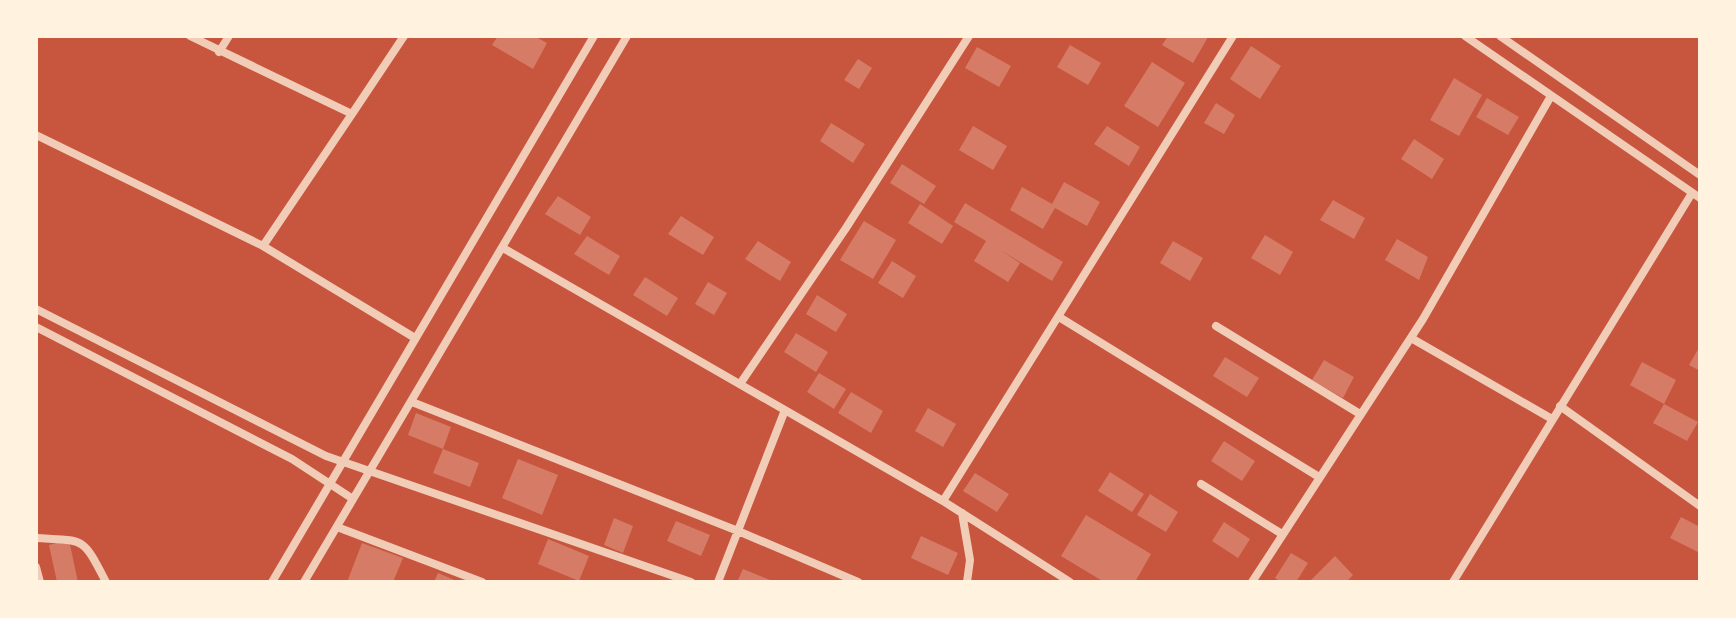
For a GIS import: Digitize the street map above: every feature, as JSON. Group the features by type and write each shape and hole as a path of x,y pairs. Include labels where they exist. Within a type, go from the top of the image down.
{"street":[{"path":"190,36 352,114"},
{"path":"219,52 229,36"},
{"path":"263,246 404,36"},
{"path":"272,582 594,36"},
{"path":"304,582 627,36"},
{"path":"740,384 846,228 969,36"},
{"path":"943,501 1233,36"},
{"path":"1465,36 1700,198"},
{"path":"1500,36 1700,175"},
{"path":"1252,582 1411,338 1551,96"},
{"path":"36,135 263,246 415,338"},
{"path":"1453,582 1692,193"},
{"path":"503,248 943,501 1070,582"},
{"path":"36,309 342,463 691,582"},
{"path":"1059,317 1319,477"},
{"path":"1216,326 1360,414"},
{"path":"36,327 292,459 353,499"},
{"path":"1411,338 1552,419"},
{"path":"412,402 858,582"},
{"path":"1560,406 1700,506"},
{"path":"718,582 785,410"},
{"path":"1201,484 1282,534"},
{"path":"962,513 969,545 967,582"},
{"path":"337,527 482,582"},
{"path":"36,538 68,538 82,543 88,548 106,582"},
{"path":"36,567 40,582"}],"building":[{"path":"498,36 534,36 547,43 533,69 492,45"},
{"path":"1168,36 1208,37 1193,63 1162,45"},
{"path":"1070,45 1101,63 1088,85 1057,67"},
{"path":"1251,46 1281,66 1260,99 1230,79"},
{"path":"977,47 1011,66 999,87 965,68"},
{"path":"858,59 872,68 859,89 844,80"},
{"path":"1152,62 1185,83 1158,127 1124,106"},
{"path":"1454,78 1482,95 1459,136 1430,120"},
{"path":"1487,98 1519,117 1508,135 1476,117"},
{"path":"1216,103 1235,115 1224,134 1204,123"},
{"path":"831,123 865,144 853,163 820,141"},
{"path":"973,126 1007,146 993,170 959,150"},
{"path":"1107,126 1140,147 1129,166 1094,144"},
{"path":"1414,139 1444,159 1432,179 1401,159"},
{"path":"902,164 936,186 924,204 890,183"},
{"path":"1064,182 1100,202 1087,226 1055,208 1043,229 1010,210 1022,187 1052,204"},
{"path":"558,196 591,217 580,235 545,214"},
{"path":"1333,200 1365,218 1354,239 1320,220"},
{"path":"965,203 1063,262 1052,281 1000,250 1020,263 1008,282 974,261 986,241 954,222"},
{"path":"920,204 953,226 942,244 908,223"},
{"path":"681,216 714,237 703,255 668,234"},
{"path":"864,221 896,240 873,279 840,260"},
{"path":"1265,235 1293,252 1280,275 1251,258"},
{"path":"587,236 620,256 609,275 574,254"},
{"path":"1397,239 1428,257 1419,280 1385,260"},
{"path":"758,241 791,262 780,281 745,259"},
{"path":"1173,241 1203,258 1190,281 1160,263"},
{"path":"892,261 916,276 903,298 878,283"},
{"path":"645,277 678,298 667,316 633,295"},
{"path":"708,282 727,293 714,315 695,304"},
{"path":"817,295 847,314 836,332 806,314"},
{"path":"796,333 828,352 816,372 784,352"},
{"path":"1700,346 1700,371 1689,365"},
{"path":"1225,357 1259,378 1247,397 1213,376"},
{"path":"1324,360 1354,377 1343,398 1312,380"},
{"path":"1642,362 1676,380 1664,404 1630,385"},
{"path":"819,373 846,389 834,409 807,392"},
{"path":"851,392 883,411 871,433 838,413"},
{"path":"1664,404 1698,422 1687,441 1653,423"},
{"path":"928,408 956,424 943,447 915,431"},
{"path":"416,413 451,427 443,449 408,435"},
{"path":"1224,441 1255,461 1242,481 1211,461"},
{"path":"443,449 479,463 470,487 433,473"},
{"path":"518,459 558,475 542,515 502,498"},
{"path":"1110,472 1144,494 1132,512 1098,491"},
{"path":"975,473 1009,494 997,512 963,491"},
{"path":"1150,494 1178,512 1166,532 1137,515"},
{"path":"1086,515 1151,554 1135,582 1104,582 1061,556"},
{"path":"1681,517 1700,527 1700,553 1670,538"},
{"path":"614,518 633,526 623,553 604,545"},
{"path":"676,521 710,535 701,556 667,541"},
{"path":"1224,522 1250,539 1238,558 1212,541"},
{"path":"921,536 958,553 948,575 911,558"},
{"path":"548,539 589,556 579,581 538,564"},
{"path":"69,540 78,582 57,582 49,545"},
{"path":"362,543 403,558 393,582 347,582"},
{"path":"1291,553 1308,563 1296,582 1281,582 1275,578"},
{"path":"1335,556 1353,575 1346,582 1309,582"},
{"path":"743,569 775,582 737,582"},
{"path":"438,573 459,582 434,582"}]}
